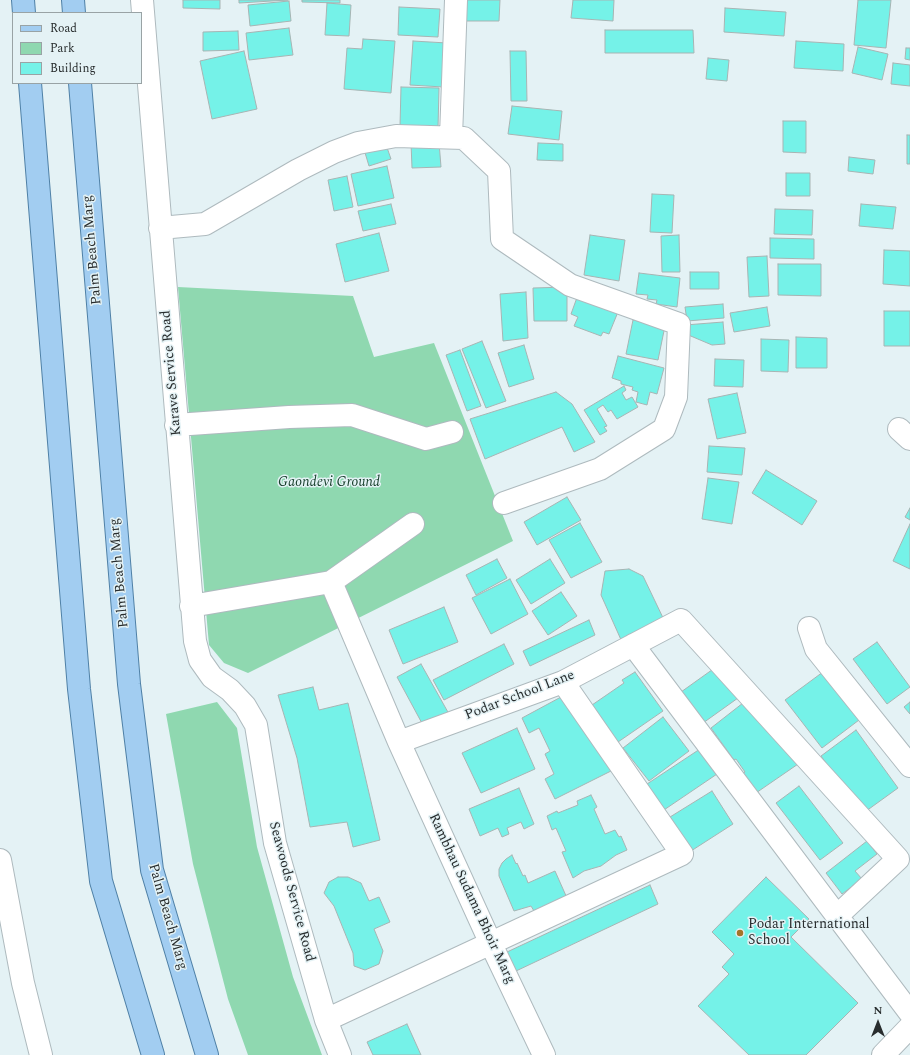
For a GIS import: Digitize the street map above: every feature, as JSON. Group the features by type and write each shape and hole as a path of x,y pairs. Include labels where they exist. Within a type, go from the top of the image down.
{"main road":[{"path":"23,0 24,12"},
{"path":"73,0 74,12"},
{"path":"30,84 79,689 101,880 153,1055"},
{"name":"Palm Beach Marg","path":"80,84 128,684 152,870 208,1055"}],"street":[{"name":"Karave Service Road","path":"142,0 195,641 200,660 212,677 230,690 245,706 256,725"},
{"path":"451,137 456,0"},
{"path":"160,228 206,224 298,170 358,142 396,136 464,138 499,171 502,240 570,285 679,324 676,398 664,429 600,469 504,503"},
{"path":"176,425 289,417 352,415 426,439 452,432"},
{"path":"191,606 331,582 413,524"},
{"name":"Rambhau Sudama Bhoir Marg","path":"331,582 399,742 491,944 544,1055"},
{"name":"Podar School Lane","path":"399,742 563,682 681,620 904,852"},
{"path":"809,628 816,649 910,766"},
{"path":"633,646 910,1013"},
{"path":"326,1020 682,854 563,682"},
{"name":"Seawoods Service Road","path":"256,725 275,843 326,1020 340,1055"},
{"path":"837,916 904,852"},
{"path":"0,860 23,983 41,1055"},
{"path":"883,1055 910,1027"}],"green space":[{"name":"Gaondevi Ground","path":"178,287 353,296 374,357 434,343 513,541 248,673 224,663 209,645"},
{"path":"217,702 237,728 257,847 293,977 322,1055 248,1055 228,999 193,864 166,714"}],"building":[{"path":"183,0 220,0 220,9 183,8"},
{"path":"239,0 288,0 239,3"},
{"path":"302,0 340,0 340,3 302,2"},
{"path":"457,0 500,0 499,21 457,21"},
{"path":"573,0 614,0 613,21 571,18"},
{"path":"858,0 891,0 886,48 854,45"},
{"path":"289,1 291,21 250,26 248,5"},
{"path":"327,3 351,5 349,36 325,35"},
{"path":"399,7 440,9 438,37 398,35"},
{"path":"725,8 786,12 784,36 724,32"},
{"path":"289,28 293,55 249,60 246,33"},
{"path":"605,30 693,30 694,53 605,53"},
{"path":"238,31 239,50 203,51 203,32"},
{"path":"363,39 395,41 391,93 344,89 347,48 362,49"},
{"path":"413,41 447,43 443,87 410,85"},
{"path":"796,41 844,44 843,71 794,68"},
{"path":"858,47 888,54 882,80 852,73"},
{"path":"906,48 910,48 910,60 905,59"},
{"path":"244,51 257,109 212,119 200,61"},
{"path":"510,51 526,51 527,101 511,101"},
{"path":"708,58 729,60 727,81 706,79"},
{"path":"893,63 910,65 910,86 891,84"},
{"path":"401,87 439,88 438,128 400,126"},
{"path":"512,106 562,111 559,140 508,134"},
{"path":"783,121 806,121 806,153 783,152"},
{"path":"907,135 910,135 910,164 907,164"},
{"path":"384,139 391,159 369,166 363,146"},
{"path":"439,142 441,167 412,168 411,143"},
{"path":"538,143 563,144 563,161 537,160"},
{"path":"849,157 875,160 873,174 848,171"},
{"path":"387,166 394,198 358,206 351,174"},
{"path":"786,173 810,173 810,196 786,196"},
{"path":"347,176 353,207 334,211 328,180"},
{"path":"652,194 674,195 672,233 650,232"},
{"path":"391,204 396,224 363,231 358,211"},
{"path":"861,204 896,207 893,229 859,226"},
{"path":"775,209 813,210 812,235 774,234"},
{"path":"379,233 389,271 345,282 336,244"},
{"path":"590,235 625,240 619,281 584,275"},
{"path":"679,235 680,272 662,272 661,236"},
{"path":"770,238 814,239 814,259 770,258"},
{"path":"884,250 910,251 910,286 883,284"},
{"path":"767,256 769,296 749,297 747,257"},
{"path":"778,264 821,264 821,296 778,295"},
{"path":"690,272 719,272 719,289 690,289"},
{"path":"639,273 680,278 677,307 656,304 657,300 647,299 648,295 636,294"},
{"path":"567,287 567,321 534,321 533,288"},
{"path":"526,292 528,338 503,341 500,294"},
{"path":"579,292 620,307 609,334 603,332 601,336 574,326 578,317 571,314"},
{"path":"723,304 724,318 687,321 685,307"},
{"path":"767,307 770,326 734,332 730,313"},
{"path":"884,311 910,311 910,346 884,346"},
{"path":"633,320 665,326 658,360 626,354"},
{"path":"723,322 725,344 712,345 686,334 685,325"},
{"path":"796,337 827,338 827,368 796,368"},
{"path":"761,339 789,340 788,372 761,371"},
{"path":"482,341 506,401 486,408 462,349"},
{"path":"524,345 534,379 509,387 498,353"},
{"path":"460,350 481,406 467,411 446,355"},
{"path":"618,356 664,368 657,394 650,392 647,405 636,402 638,392 632,390 633,387 621,384 621,381 612,378"},
{"path":"715,359 744,360 743,387 714,386"},
{"path":"624,386 626,390 622,393 626,400 632,397 638,407 617,419 611,410 608,412 603,405 597,409 607,426 604,427 607,431 600,435 584,410"},
{"path":"556,392 572,404 595,442 574,452 562,427 485,459 470,419"},
{"path":"737,393 746,433 717,439 708,399"},
{"path":"709,446 745,448 742,475 707,472"},
{"path":"766,470 817,501 802,525 752,493"},
{"path":"708,478 739,482 732,524 702,519"},
{"path":"567,497 581,520 537,545 524,522"},
{"path":"910,508 910,520 905,517"},
{"path":"580,523 602,562 571,578 549,540"},
{"path":"910,524 910,569 893,561"},
{"path":"497,559 507,578 476,595 466,575"},
{"path":"550,559 565,583 531,604 516,580"},
{"path":"629,569 643,576 665,622 622,642 601,595 605,571"},
{"path":"510,579 528,614 491,634 472,598"},
{"path":"561,592 577,616 548,635 532,611"},
{"path":"444,607 458,642 403,664 389,630"},
{"path":"589,620 595,635 530,666 523,651"},
{"path":"877,642 910,687 887,704 853,659"},
{"path":"504,644 514,664 444,700 433,680"},
{"path":"421,664 449,714 424,727 397,677"},
{"path":"716,667 738,698 703,723 681,692"},
{"path":"827,669 863,717 822,748 785,700"},
{"path":"635,672 663,711 618,742 592,705 624,683 622,680"},
{"path":"313,687 319,710 348,703 380,840 353,847 347,822 310,827 297,758 278,695"},
{"path":"561,697 615,769 555,799 545,779 554,774 545,754 550,751 539,728 529,733 522,718"},
{"path":"910,702 910,714 904,707"},
{"path":"743,703 801,762 753,795 739,776 745,772 736,759 734,760 711,728"},
{"path":"663,717 689,751 649,781 623,748"},
{"path":"517,728 535,769 481,793 462,753"},
{"path":"856,730 898,788 862,814 821,756"},
{"path":"703,747 720,772 658,814 641,788"},
{"path":"799,786 843,843 820,860 776,803"},
{"path":"519,788 534,824 524,829 521,822 507,828 509,834 502,837 498,828 480,836 469,809"},
{"path":"712,791 733,824 691,851 670,817"},
{"path":"591,795 597,807 594,809 605,834 615,830 619,837 621,836 627,850 616,855 601,866 584,871 573,878 562,852 566,851 556,828 552,830 547,816 557,811 558,813 578,805 577,801"},
{"path":"867,841 877,854 855,871 862,879 842,894 826,873"},
{"path":"512,855 523,876 525,875 528,883 555,871 567,898 534,911 531,906 514,911 499,876 499,869 502,863"},
{"path":"338,877 348,877 361,883 369,901 379,897 390,922 374,929 383,951 379,964 365,970 354,966 353,953 334,906 324,893 329,882"},
{"name":"Podar International School","path":"766,877 809,919 791,937 858,1003 806,1055 749,1055 698,1006 729,974 722,967 734,954 712,932"},
{"path":"650,885 658,904 516,971 507,952"},
{"path":"407,1024 421,1055 373,1055 367,1042"}],"place":[{"name":"Podar International School","path":"740,933"}]}
